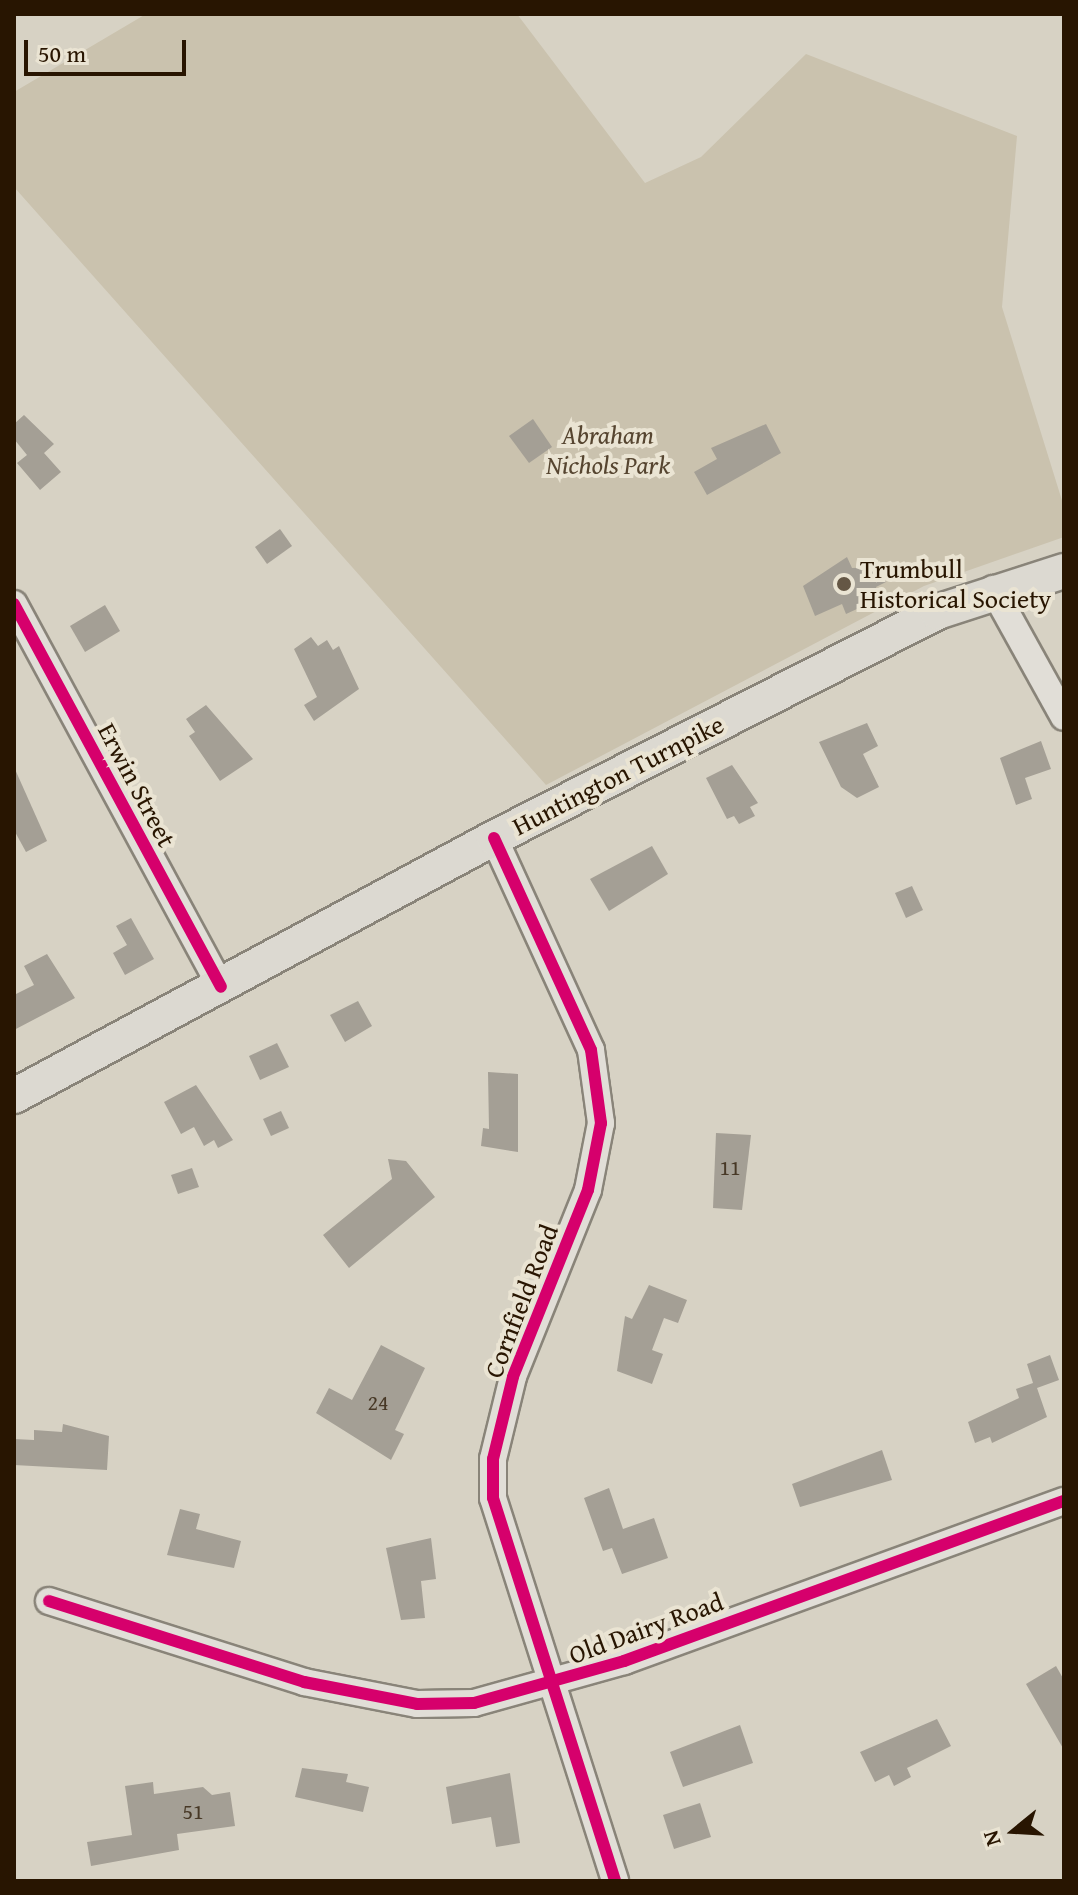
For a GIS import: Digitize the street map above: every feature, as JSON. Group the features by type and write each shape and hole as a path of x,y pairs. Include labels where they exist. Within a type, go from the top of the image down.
{"main road":[{"name":"Huntington Turnpike","path":"14,1096 494,838 993,589 1064,571"}],"street":[{"path":"993,589 1064,717"},
{"name":"Erwin Street","path":"14,604 221,987"},
{"name":"Cornfield Road","path":"494,838 591,1050 601,1123 588,1190 513,1377 493,1459 493,1498 615,1881"},
{"name":"Old Dairy Road","path":"49,1601 304,1682 417,1704 474,1703 551,1685 1064,1501"}],"green space":[{"name":"Abraham Nichols Park","path":"146,14 517,14 645,183 701,157 806,54 1017,136 1002,307 1064,507 1064,537 924,586 546,785 14,187 14,92"}],"building":[{"path":"24,415 54,444 44,453 61,472 40,490 17,463 27,455 14,439 14,424"},
{"path":"533,419 552,447 529,463 509,436"},
{"path":"766,424 781,453 707,495 694,472 717,459 711,448"},
{"path":"280,529 292,546 267,564 255,547"},
{"name":"Trumbull Historical Society","path":"847,557 852,568 879,567 886,582 876,587 881,598 846,614 842,604 815,616 803,586"},
{"path":"105,605 120,631 85,652 70,626"},
{"path":"311,637 318,646 327,640 333,650 339,646 359,689 314,721 304,705 317,697 294,649"},
{"path":"206,705 253,759 220,781 189,736 195,732 186,719"},
{"path":"867,723 878,746 863,754 879,787 857,798 841,787 819,742"},
{"path":"1041,741 1051,769 1025,778 1032,799 1016,805 1000,758"},
{"path":"732,765 758,803 750,807 755,816 739,824 734,816 727,819 706,778"},
{"path":"14,767 47,841 26,852 14,830"},
{"path":"652,846 668,874 609,911 590,879"},
{"path":"912,886 923,910 906,918 895,893"},
{"path":"131,918 154,959 125,975 113,953 127,945 116,926"},
{"path":"47,954 75,998 14,1030 14,995 34,985 24,966"},
{"path":"358,1001 372,1026 345,1042 330,1015"},
{"path":"277,1043 289,1067 260,1080 249,1056"},
{"path":"488,1072 518,1074 518,1152 481,1146 483,1128 489,1129"},
{"path":"196,1085 233,1140 218,1148 214,1140 204,1146 194,1127 181,1134 164,1102"},
{"path":"281,1111 289,1128 271,1136 263,1119"},
{"path":"716,1133 751,1135 742,1210 713,1208"},
{"path":"388,1159 406,1161 435,1197 349,1268 323,1235 392,1179"},
{"path":"192,1168 199,1187 178,1194 171,1175"},
{"path":"649,1285 687,1300 678,1323 664,1318 652,1350 663,1354 652,1384 617,1371 625,1316 632,1319"},
{"path":"381,1345 425,1368 395,1430 404,1434 391,1460 316,1413 329,1388 352,1400"},
{"path":"1050,1355 1059,1380 1037,1388 1047,1417 992,1443 990,1437 975,1443 968,1422 1019,1398 1016,1389 1033,1383 1027,1364"},
{"path":"63,1424 109,1436 107,1470 14,1465 14,1439 34,1440 34,1430 62,1432"},
{"path":"882,1450 892,1480 800,1507 792,1484"},
{"path":"609,1488 623,1529 654,1518 668,1558 622,1574 612,1548 603,1551 584,1498"},
{"path":"180,1509 200,1514 196,1529 241,1541 234,1568 167,1555"},
{"path":"431,1538 436,1579 421,1581 425,1618 401,1620 386,1548"},
{"path":"1056,1666 1064,1680 1064,1750 1026,1684"},
{"path":"937,1719 951,1746 907,1768 911,1777 894,1786 889,1775 875,1782 860,1752"},
{"path":"740,1725 753,1763 683,1787 670,1752"},
{"path":"302,1768 348,1774 346,1782 369,1787 363,1812 295,1797"},
{"path":"510,1773 520,1843 496,1847 491,1817 452,1824 446,1787"},
{"path":"153,1782 154,1794 203,1787 212,1795 230,1792 235,1826 177,1834 179,1850 91,1866 87,1842 132,1835 125,1786"},
{"path":"700,1803 711,1837 674,1849 663,1815"}],"cycle path":[{"path":"14,604 221,987"},
{"path":"494,838 591,1050 601,1123 588,1190 513,1377 493,1459 493,1498 615,1881"},
{"path":"49,1601 304,1682 417,1704 474,1703 624,1661 1064,1501"}],"place":[{"name":"Trumbull Historical Society","path":"844,584"}]}
